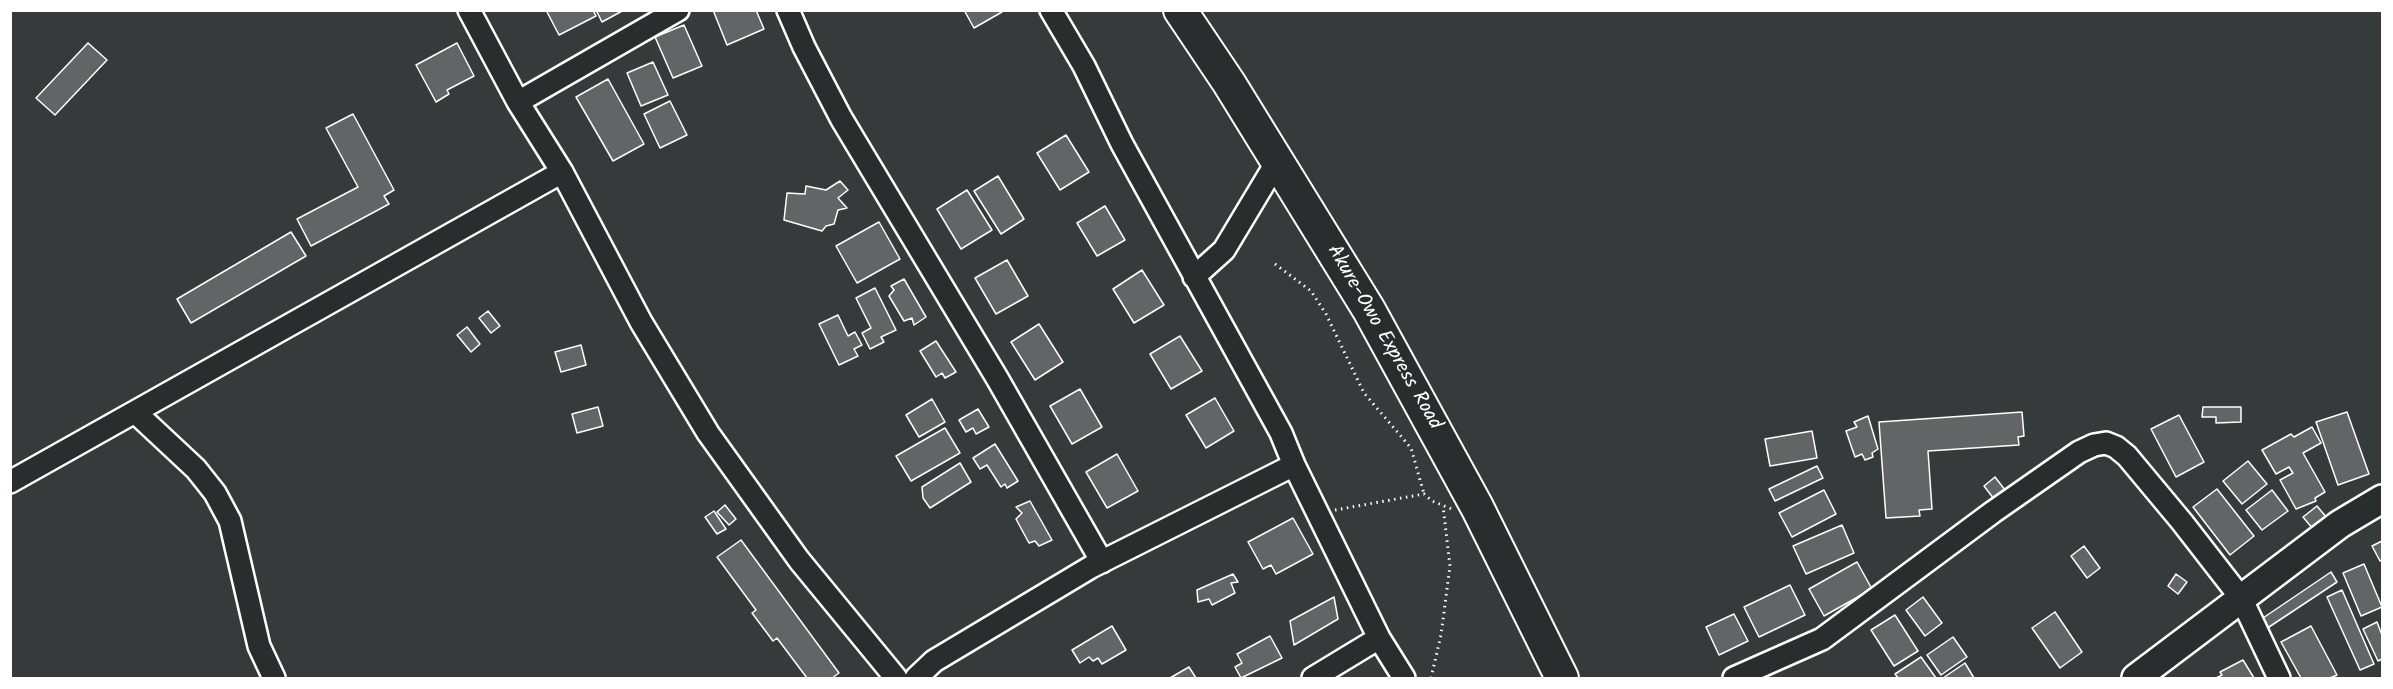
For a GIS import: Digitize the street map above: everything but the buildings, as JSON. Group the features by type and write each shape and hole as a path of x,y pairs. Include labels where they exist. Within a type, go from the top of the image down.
{"highway":[{"name":"Akure-Owo Express Road","path":"1180,10 1278,160 1369,310 1477,507 1562,678"}],"main road":[{"path":"2136,678 2340,524 2382,499"}],"street":[{"path":"469,10 518,102 562,172 641,322 708,433 799,561 896,678"},
{"path":"518,102 678,10"},
{"path":"788,10 804,47 841,118 991,368 1102,562"},
{"path":"1051,10 1084,66 1122,144 1281,433 1294,465 1379,638 1404,678"},
{"path":"1194,277 1224,250 1278,160"},
{"path":"10,482 562,172"},
{"path":"135,412 196,469 215,493 230,521 259,646 274,678"},
{"path":"1734,678 1822,639 2060,465 2079,452 2094,445 2106,443 2116,447 2127,456 2241,598 2279,678"},
{"path":"916,678 934,661 1102,562 1294,465"},
{"path":"1312,678 1379,638"}],"path":[{"path":"1275,264 1311,291 1326,314 1364,393 1411,448 1424,494 1431,501 1451,509 1477,507"},
{"path":"1318,512 1424,494"},
{"path":"1431,678 1441,635 1450,566 1443,506"}]}
